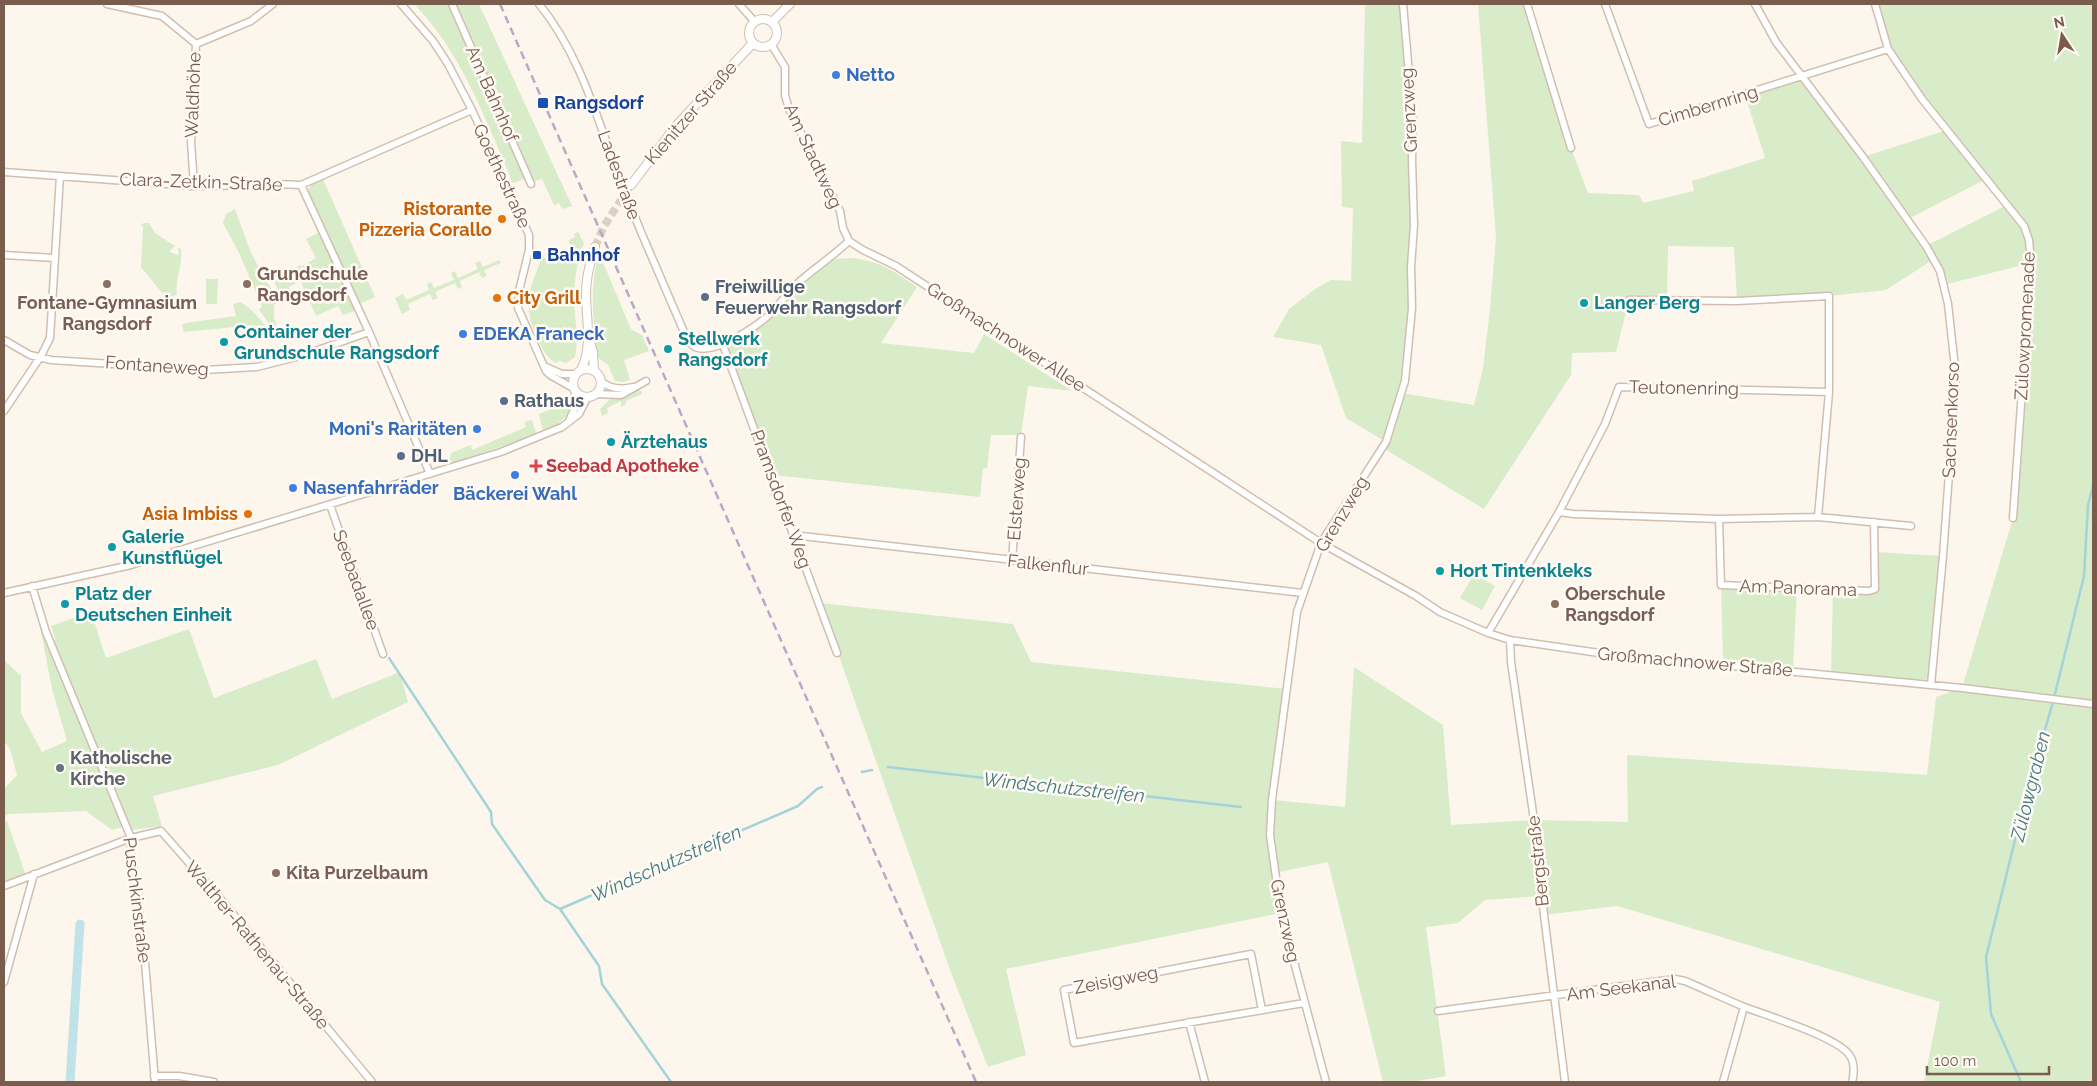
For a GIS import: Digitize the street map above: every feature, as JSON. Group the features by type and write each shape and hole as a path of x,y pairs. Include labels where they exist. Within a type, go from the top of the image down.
{"street":[{"name":"Waldhöhe","path":"107,4 162,16 196,44 191,142 194,186"},
{"path":"196,44 251,20 273,4"},
{"name":"Goethestraße","path":"401,4 433,41 443,56 472,110 529,235 529,250 519,291 518,308 543,365 550,375 574,390"},
{"name":"Am Bahnhof","path":"452,4 531,184"},
{"name":"Ladestraße","path":"539,4 556,27 592,100 640,232 687,339 696,347 707,348 723,345"},
{"path":"739,4 754,22"},
{"path":"772,22 790,4"},
{"name":"Grenzweg","path":"1326,1082 1280,913 1270,835 1272,800 1297,612 1303,593 1321,543 1383,448 1405,380 1412,308 1411,267 1414,225 1413,121 1403,4"},
{"path":"1527,4 1571,148"},
{"name":"Cimbernring","path":"1605,4 1649,124 1888,49"},
{"name":"Sachsenkorso","path":"1755,4 1776,42 1926,246 1940,271 1948,304 1956,376 1943,556 1931,685"},
{"name":"Zülowpromenade","path":"1875,4 1888,49 1922,99 2024,226 2029,240 2031,263 2013,518"},
{"path":"763,18 772,22 776,28 777,35 771,44 760,47 753,43 749,34 750,27 754,22 763,18"},
{"name":"Kienitzer Straße","path":"631,185 676,126 753,43"},
{"name":"Am Stadtweg","path":"771,44 785,67 786,101 840,211 849,241"},
{"name":"Clara-Zetkin-Straße","path":"4,172 194,186 274,183 301,185 472,110"},
{"path":"4,411 41,356 50,338 60,176"},
{"path":"301,185 369,332 430,474"},
{"path":"723,345 770,314 800,281 834,256 849,241"},
{"name":"Großmachnower Allee","path":"849,241 896,266 1321,543"},
{"path":"595,247 587,277 586,304 594,371 604,384 622,390 639,385"},
{"path":"4,255 55,258"},
{"path":"1629,300 1737,301 1829,296 1829,392 1818,517"},
{"name":"Fontaneweg","path":"4,340 30,355 41,356 51,360 206,370 257,367 304,355 369,332"},
{"path":"568,422 575,407 572,380 578,372 589,340"},
{"name":"Pramsdorfer Weg","path":"723,345 837,653"},
{"path":"543,365 562,374 588,369 594,371"},
{"path":"596,394 600,388 601,381"},
{"path":"574,390 587,398 596,394 621,395 646,381"},
{"name":"Teutonenring","path":"1488,633 1559,512 1605,424 1618,387 1829,392"},
{"name":"Seebadallee","path":"4,593 131,565 330,506 501,452 542,437 568,422 579,414 587,398"},
{"name":"Elsterweg","path":"1012,561 1021,437"},
{"name":"Seebadallee","path":"330,506 383,654"},
{"path":"1559,512 1719,519 1818,517 1911,526"},
{"name":"Am Panorama","path":"1719,519 1720,585 1869,591 1875,589 1874,522"},
{"name":"Falkenflur","path":"794,535 1303,593"},
{"name":"Großmachnower Straße","path":"1321,543 1416,596 1440,612 1488,633 1510,640 1617,655 1931,685 2093,704"},
{"name":"Puschkinstraße","path":"32,586 46,632 131,838 145,962 154,1079"},
{"name":"Bergstraße","path":"1510,640 1510,662 1534,820 1553,996 1565,1082"},
{"name":"Walther-Rathenau-Straße","path":"131,838 161,831 219,897 372,1082"},
{"path":"4,886 131,838"},
{"path":"4,982 34,874"},
{"name":"Zeisigweg","path":"1262,1010 1251,954 1064,990 1074,1043 1304,1004"},
{"name":"Am Seekanal","path":"1438,1011 1675,979 1685,981 1744,1007 1788,1022 1842,1049 1850,1056 1854,1075 1852,1082"},
{"path":"1723,1082 1744,1007"},
{"path":"1189,1022 1205,1082"},
{"path":"154,1079 179,1076 214,1082"}],"green space":[{"path":"414,4 479,4 572,206 562,209 559,203 554,205 542,179 532,182 529,177 513,183 482,112 459,66 431,23"},
{"path":"1365,4 1403,4 1413,121 1412,308 1401,393 1474,405 1483,369 1496,237 1478,4 1527,4 1571,148 1588,193 1639,195 1643,203 1694,191 1692,181 1765,158 1745,95 1802,76 1863,157 1947,130 1888,49 1875,4 2093,4 2093,1082 1924,1082 1940,1002 1617,906 1544,915 1542,896 1485,900 1458,923 1426,927 1446,1076 1411,1082 1383,1082 1328,862 1275,873 1281,913 1006,969 1026,1055 988,1067 953,978 820,603 1013,624 1031,662 1287,689 1273,800 1345,807 1354,667 1443,725 1451,825 1534,820 1628,822 1627,755 1927,775 1936,697 1962,688 2013,518 2031,263 1943,285 1934,259 1886,290 1829,296 1737,301 1734,247 1668,246 1667,301 1629,300 1616,352 1572,353 1571,375 1484,509 1383,448 1386,442 1346,418 1321,345 1273,337 1289,309 1315,289 1331,280 1351,281 1353,208 1342,207 1341,141 1362,143","holes":["1986,179 2007,205 1926,246 1908,219"]},
{"path":"323,179 375,297 359,304 308,190 311,185"},
{"path":"235,209 251,253 276,298 279,292 272,277 301,265 307,277 302,266 316,258 306,239 322,231 357,310 343,315 338,306 316,316 301,282 302,280 289,287 291,292 274,305 274,318 277,325 273,329 259,310 262,307 240,255 223,223 226,214"},
{"path":"149,223 155,233 175,246 169,252 178,255 177,247 181,249 177,294 168,300 141,267 143,228 141,224"},
{"path":"578,232 584,243 577,269 575,287 574,304 577,340 575,357 566,363 559,361 555,363 543,350 534,332 529,314 529,296 542,256 554,263 563,259 566,260 571,250 569,240 575,237 574,234"},
{"path":"599,253 631,329 642,335 649,351 624,360 630,380 623,382 615,381 608,365 597,357 593,318 593,292"},
{"path":"851,258 879,264 917,287 881,343 974,353 984,334 1072,391 1028,386 1021,435 991,435 987,468 983,469 980,497 773,475 723,345 770,314 800,281 835,259"},
{"path":"499,260 501,263 484,270 487,276 482,278 479,272 460,281 462,287 458,289 455,283 435,292 438,298 433,300 430,294 408,304 410,310 402,314 395,298 403,294 406,300 429,290 427,284 431,282 434,288 454,280 451,273 455,271 458,278 478,269 475,263 480,261 483,267"},
{"path":"206,279 218,279 217,304 206,304"},
{"path":"239,302 251,310 269,331 261,333 255,325 184,332 182,325 185,323 236,316 233,304"},
{"path":"638,390 642,391 642,394 626,401 626,404 621,407 621,401 607,408 608,413 602,416 600,409 611,398 623,398"},
{"path":"563,404 572,407 570,412 560,422 543,432 539,414"},
{"path":"532,420 535,435 453,463 450,459 451,453 471,445 472,450 526,427 524,422"},
{"path":"1875,552 1943,556 1936,680 1831,676 1833,589 1875,589"},
{"path":"1474,574 1495,586 1482,610 1460,598"},
{"path":"1721,585 1797,588 1793,671 1723,661"},
{"path":"91,612 106,658 189,629 214,698 316,659 332,699 400,672 408,702 278,765 153,796 162,826 132,830 130,825 112,830 86,811 9,814 4,816 4,789 17,775 10,749 4,742 4,660 21,676 21,713 42,752 67,741 52,689 40,626 56,641 51,626"},
{"path":"7,821 25,873 34,874 4,886 4,822"}],"waterway":[{"name":"Zülowgraben","path":"2021,1082 1991,1014 1986,957 2084,576 2088,505 2093,486"},
{"path":"389,658 491,812 492,824 545,900 560,909 599,966 602,984 671,1082"},
{"name":"Windschutzstreifen","path":"888,767 1241,807"},
{"name":"Windschutzstreifen","path":"862,772 872,770"},
{"name":"Windschutzstreifen","path":"560,909 798,806 817,789 822,787"},
{"path":"70,1082 80,924"}],"tunnel":[{"path":"595,247 604,226 631,185"}],"railway":[{"path":"500,4 976,1082"}],"place":[{"name":"Netto","path":"836,75"},
{"name":"Rangsdorf","path":"543,103"},
{"name":"Ristorante Pizzeria Corallo","path":"502,219"},
{"name":"Bahnhof","path":"537,255"},
{"name":"Fontane-Gymnasium Rangsdorf","path":"107,284"},
{"name":"Grundschule Rangsdorf","path":"247,284"},
{"name":"Freiwillige Feuerwehr Rangsdorf","path":"705,297"},
{"name":"City Grill","path":"497,298"},
{"name":"Langer Berg","path":"1584,303"},
{"name":"EDEKA Franeck","path":"463,334"},
{"name":"Container der Grundschule Rangsdorf","path":"224,342"},
{"name":"Stellwerk Rangsdorf","path":"668,349"},
{"name":"Rathaus","path":"504,401"},
{"name":"Moni's Raritäten","path":"477,429"},
{"name":"Ärztehaus","path":"611,442"},
{"name":"DHL","path":"401,456"},
{"name":"Seebad Apotheke","path":"536,466"},
{"name":"Bäckerei Wahl","path":"515,475"},
{"name":"Nasenfahrräder","path":"293,488"},
{"name":"Asia Imbiss","path":"248,514"},
{"name":"Galerie Kunstflügel","path":"112,547"},
{"name":"Hort Tintenkleks","path":"1440,571"},
{"name":"Platz der Deutschen Einheit","path":"65,604"},
{"name":"Oberschule Rangsdorf","path":"1555,604"},
{"name":"Katholische Kirche","path":"60,768"},
{"name":"Kita Purzelbaum","path":"276,873"}]}
